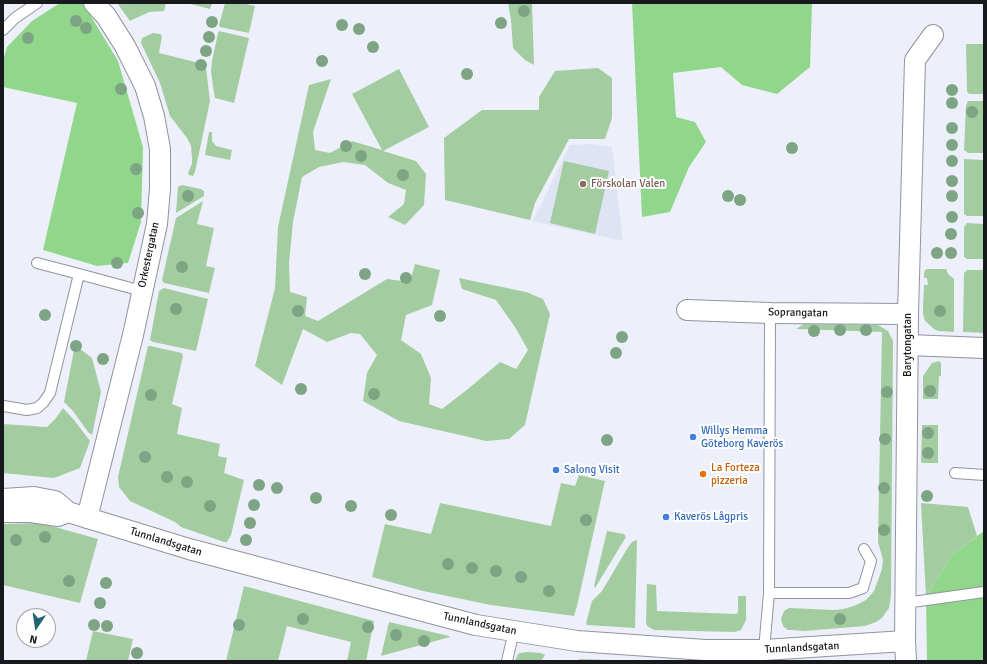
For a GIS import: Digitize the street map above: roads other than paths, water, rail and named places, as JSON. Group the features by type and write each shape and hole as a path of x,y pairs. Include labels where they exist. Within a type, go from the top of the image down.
{"street":[{"name":"Orkestergatan","path":"87,518 133,335 156,224 160,188 160,149 154,116 145,86 125,46 106,16 94,3"},
{"name":"Barytongatan","path":"906,661 905,603 909,345 908,314 915,60 933,35"},
{"name":"Soprangatan","path":"687,310 770,313 908,314"},
{"path":"909,345 984,348"},
{"name":"Tunnlandsgatan","path":"3,499 34,497 55,501 63,506 68,512 189,549 404,607 476,625 577,641 705,650 764,650 905,641"},
{"name":"Tunnlandsgatan","path":"3,512 31,512 58,516 68,512"}],"lane":[{"path":"3,30 15,18 37,3"},
{"path":"37,263 142,291"},
{"path":"4,406 27,410 36,408 43,403 50,392 53,385 79,274"},
{"path":"764,650 769,593 770,313"},
{"path":"955,473 984,475"},
{"path":"769,593 849,593 863,588 871,561 864,549"},
{"path":"905,603 984,592"},
{"path":"507,661 514,631"}],"place":[{"name":"Förskolan Valen","path":"583,184"},
{"name":"Willys Hemma Göteborg Kaverös","path":"693,437"},
{"name":"Salong Visit","path":"556,470"},
{"name":"La Forteza pizzeria","path":"703,474"},
{"name":"Kaverös Lågpris","path":"666,517"}]}
